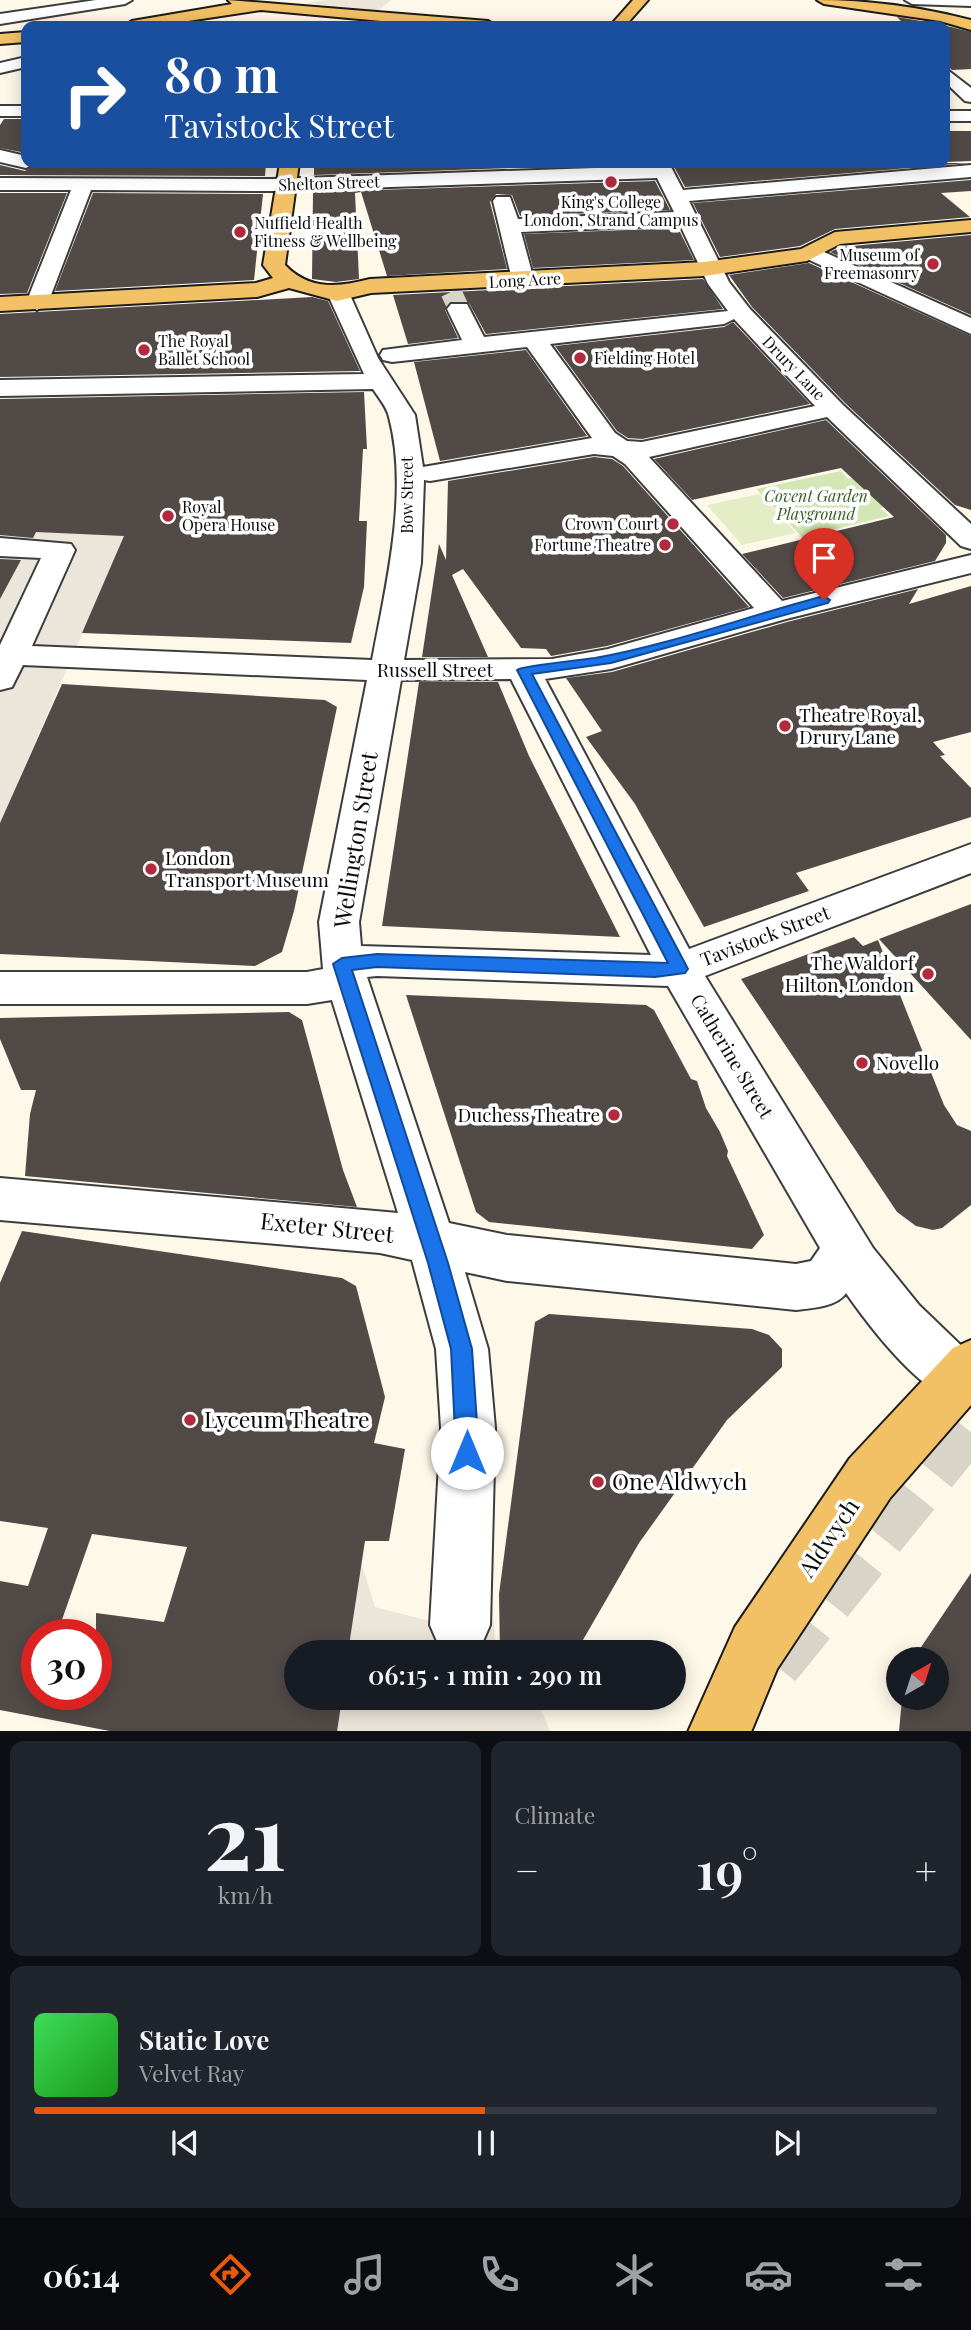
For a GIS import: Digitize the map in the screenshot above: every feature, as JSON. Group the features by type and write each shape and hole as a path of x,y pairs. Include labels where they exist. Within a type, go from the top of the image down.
{"main road":[{"path":"235,0 260,5 430,21"},
{"path":"159,21 230,8 300,0"},
{"path":"622,21 641,0"},
{"path":"824,0 910,4 941,21"},
{"path":"313,21 330,11"},
{"path":"954,28 971,32"},
{"path":"0,39 21,37"},
{"path":"288,174 274,265 279,274 289,281 339,295"},
{"name":"Long Acre","path":"339,295 370,286 523,280 714,253 813,253 835,238 971,226"},
{"path":"3,307 257,290 289,281"},
{"name":"Aldwych","path":"719,1731 756,1648 870,1478 965,1372"}],"street":[{"path":"0,19 125,0"},
{"path":"910,4 971,2"},
{"path":"0,68 21,63"},
{"path":"950,78 971,97"},
{"path":"0,111 21,111"},
{"path":"950,116 971,116"},
{"path":"0,156 21,160"},
{"path":"37,303 85,178 55,168"},
{"path":"155,186 164,168"},
{"name":"Shelton Street","path":"0,184 85,178 155,186 288,174 497,178 644,168"},
{"name":"Drury Lane","path":"660,168 688,218 714,253 719,284 742,314 834,410 971,540"},
{"path":"820,168 839,183"},
{"path":"677,197 971,171"},
{"path":"497,178 523,280"},
{"path":"510,226 688,218"},
{"path":"813,253 971,327"},
{"name":"Bow Street","path":"339,295 366,358 401,415 410,474 406,563 386,668"},
{"path":"453,297 475,345"},
{"path":"392,355 724,317"},
{"path":"533,338 606,439 620,450 642,450 817,413"},
{"path":"0,388 382,381"},
{"path":"430,474 608,445 635,458 775,612"},
{"path":"0,547 60,550 6,667"},
{"name":"Russell Street","path":"6,667 78,658 386,668 552,669 611,659 775,612 971,564"},
{"name":"Wellington Street","path":"386,668 339,922 344,973 431,1240 462,1349 468,1428 460,1625"},
{"name":"Catherine Street","path":"523,670 679,969 828,1216 846,1252 903,1328 965,1372"},
{"name":"Tavistock Street","path":"0,988 307,988 377,960 641,970 679,969 971,858"},
{"name":"Exeter Street","path":"0,1199 380,1231 507,1258 796,1287 825,1282 846,1252"}],"green space":[{"name":"Covent Garden Playground","path":"841,471 848,479 875,472 906,501 880,508 889,516 802,537 756,489"},
{"path":"759,494 796,533 742,545 707,505"}],"shaded area":[{"path":"326,0 391,0 379,10 366,12 306,3"},
{"path":"0,530 125,535 0,823"},
{"path":"361,1562 375,1607 460,1625 492,1599 495,1640 350,1640"},
{"path":"340,1710 541,1710 550,1731 337,1731"}],"building":[{"path":"897,17 921,21 901,21"},
{"path":"950,27 971,32 971,69 952,70"},
{"path":"4,119 21,119 21,152 0,148 0,125"},
{"path":"950,131 971,131 971,161 950,162"},
{"path":"0,165 25,171 30,168 266,168 265,176 0,175"},
{"path":"314,168 509,168 314,175"},
{"path":"675,168 908,168 685,187"},
{"path":"971,180 971,191 941,193 970,217 835,229 800,246 720,257 693,203"},
{"path":"655,181 670,210 520,216 512,195 496,194 490,202 507,269 387,276 361,192 355,193 359,279 336,282 312,279 313,192"},
{"path":"0,193 67,193 27,293 0,294"},
{"path":"93,193 263,194 254,280 55,291"},
{"path":"678,228 694,260 533,268 524,234"},
{"path":"971,235 971,315 830,252 841,247"},
{"path":"809,263 971,336 971,510 955,505 845,403 752,307 729,275"},
{"path":"703,279 723,309 486,334 469,303 451,301 445,310 458,338 408,344 393,295"},
{"path":"312,297 328,301 360,371 0,377 0,314"},
{"path":"733,322 810,404 642,439 628,438 617,431 555,346 724,327"},
{"path":"526,350 587,436 440,461 414,362"},
{"name":"Royal Opera House","path":"364,392 367,449 363,449 359,521 367,521 364,587 351,643 82,633 124,536 36,532 33,538 0,535 0,399"},
{"path":"826,420 946,535 946,543 935,561 783,598 742,554 894,517 841,468 692,500 654,459"},
{"path":"594,457 612,459 623,466 749,607 607,646 551,656 546,649 521,648 463,569 452,575 488,657 422,657 439,544 446,560 448,481"},
{"path":"0,559 21,560 0,599"},
{"path":"971,586 971,732 933,742 945,755 940,756 971,788 971,817 796,873 809,891 704,927 635,804 586,737 602,731 566,678 612,672 787,622 918,589 909,604"},
{"path":"419,682 498,682 529,756 620,937 382,926"},
{"name":"London Transport Museum","path":"62,684 325,700 337,707 294,911 282,952 255,966 0,954 0,823"},
{"name":"The Waldorf Hilton, London","path":"971,904 971,1040 879,939"},
{"name":"Novello","path":"854,937 863,946 878,940 944,1105 957,1125 971,1131 971,1205 942,1228 933,1230 916,1226 897,1212 741,979"},
{"path":"406,995 646,1005 654,1010 691,1079 697,1081 706,1108 720,1132 728,1151 727,1156 764,1235 752,1249 489,1222 476,1212"},
{"path":"289,1012 302,1020 343,1170 357,1207 25,1176 30,1114 36,1090 21,1090 0,1039 0,1018"},
{"name":"Lyceum Theatre","path":"22,1231 342,1278 356,1286 385,1397 374,1443 405,1449 389,1541 365,1541 350,1640 284,1640 284,1710 340,1710 337,1731 110,1731 0,1710 0,1581 28,1586 48,1528 0,1521 0,1283"},
{"name":"One Aldwych","path":"549,1314 752,1329 769,1335 782,1349 782,1367 727,1420 639,1543 583,1640 500,1640 499,1594 535,1322"},
{"path":"971,1573 971,1731 899,1731 901,1710 949,1710 949,1647 921,1647"}],"tunnel":[{"path":"451,292 459,309"},
{"path":"774,1664 971,1420"}],"place":[{"name":"King's College London, Strand Campus","path":"611,182"},
{"name":"Nuffield Health Fitness & Wellbeing","path":"240,232"},
{"name":"Museum of Freemasonry","path":"933,264"},
{"name":"The Royal Ballet School","path":"144,350"},
{"name":"Fielding Hotel","path":"580,358"},
{"name":"Royal Opera House","path":"168,516"},
{"name":"Crown Court","path":"673,524"},
{"name":"Fortune Theatre","path":"665,545"},
{"name":"Theatre Royal, Drury Lane","path":"785,726"},
{"name":"London Transport Museum","path":"151,869"},
{"name":"The Waldorf Hilton, London","path":"928,974"},
{"name":"Novello","path":"862,1063"},
{"name":"Duchess Theatre","path":"614,1115"},
{"name":"Lyceum Theatre","path":"190,1420"},
{"name":"One Aldwych","path":"598,1482"}],"route":[{"path":"467,1453 468,1428 462,1349 438,1263 342,964 377,960 655,971 679,969 523,670 552,669 611,659 824,600"}]}
